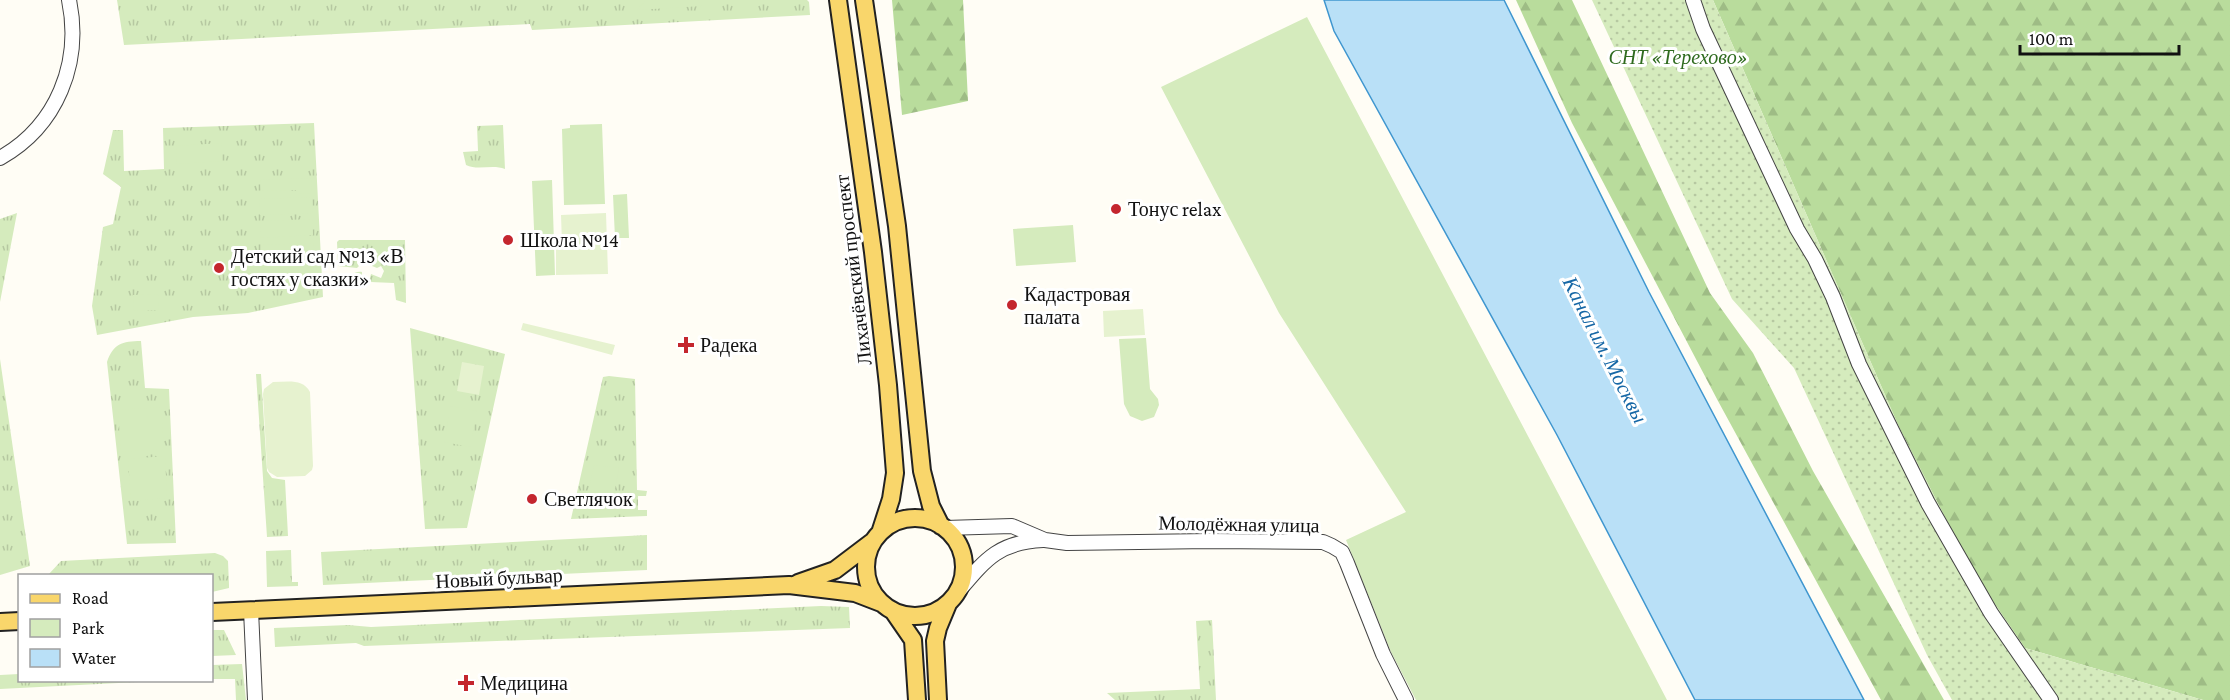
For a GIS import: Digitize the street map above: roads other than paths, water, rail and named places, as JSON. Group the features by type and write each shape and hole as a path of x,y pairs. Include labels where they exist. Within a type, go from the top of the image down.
{"main road":[{"name":"Лихачёвский проспект","path":"838,0 873,252 895,473 891,499 877,536 869,549 866,572 874,594 913,640 917,700"},
{"path":"864,0 897,226 922,471 931,506 943,527 958,544 964,563 964,573 938,628 935,641 938,700"},
{"path":"877,536 890,525 910,519 928,520 943,527"},
{"name":"Новый бульвар","path":"789,585 835,570 863,550 877,536"},
{"name":"Новый бульвар","path":"213,612 789,585 855,593 887,607"},
{"path":"887,607 912,616 923,616 934,613 953,598"},
{"path":"0,622 18,621"}],"street":[{"path":"0,158 30,136 57,101 71,59 73,23 69,0"},
{"path":"1693,0 1703,29 1797,229 1815,259 1833,297 1859,364 1928,503 1991,613 2051,700"},
{"name":"Молодёжная улица","path":"943,527 1012,526 1045,540"},
{"name":"Молодёжная улица","path":"953,598 975,572 997,552 1015,543 1045,540 1067,543 1323,542 1342,552 1383,654 1406,700"},
{"path":"251,610 255,700"}],"water":[{"name":"Канал им. Москвы","path":"1324,0 1504,0 1649,292 1864,700 1695,700 1557,435 1334,31"}],"place":[{"name":"Тонус relax","path":"1116,209"},
{"name":"Школа №14","path":"508,240"},
{"name":"Детский сад №13 «В гостях у сказки»","path":"219,268"},
{"name":"Кадастровая палата","path":"1012,305"},
{"name":"Радека","path":"686,345"},
{"name":"Светлячок","path":"532,499"},
{"name":"Медицина","path":"466,683"}],"park label":[{"name":"СНТ «Терехово»","path":"1678,57"}]}
